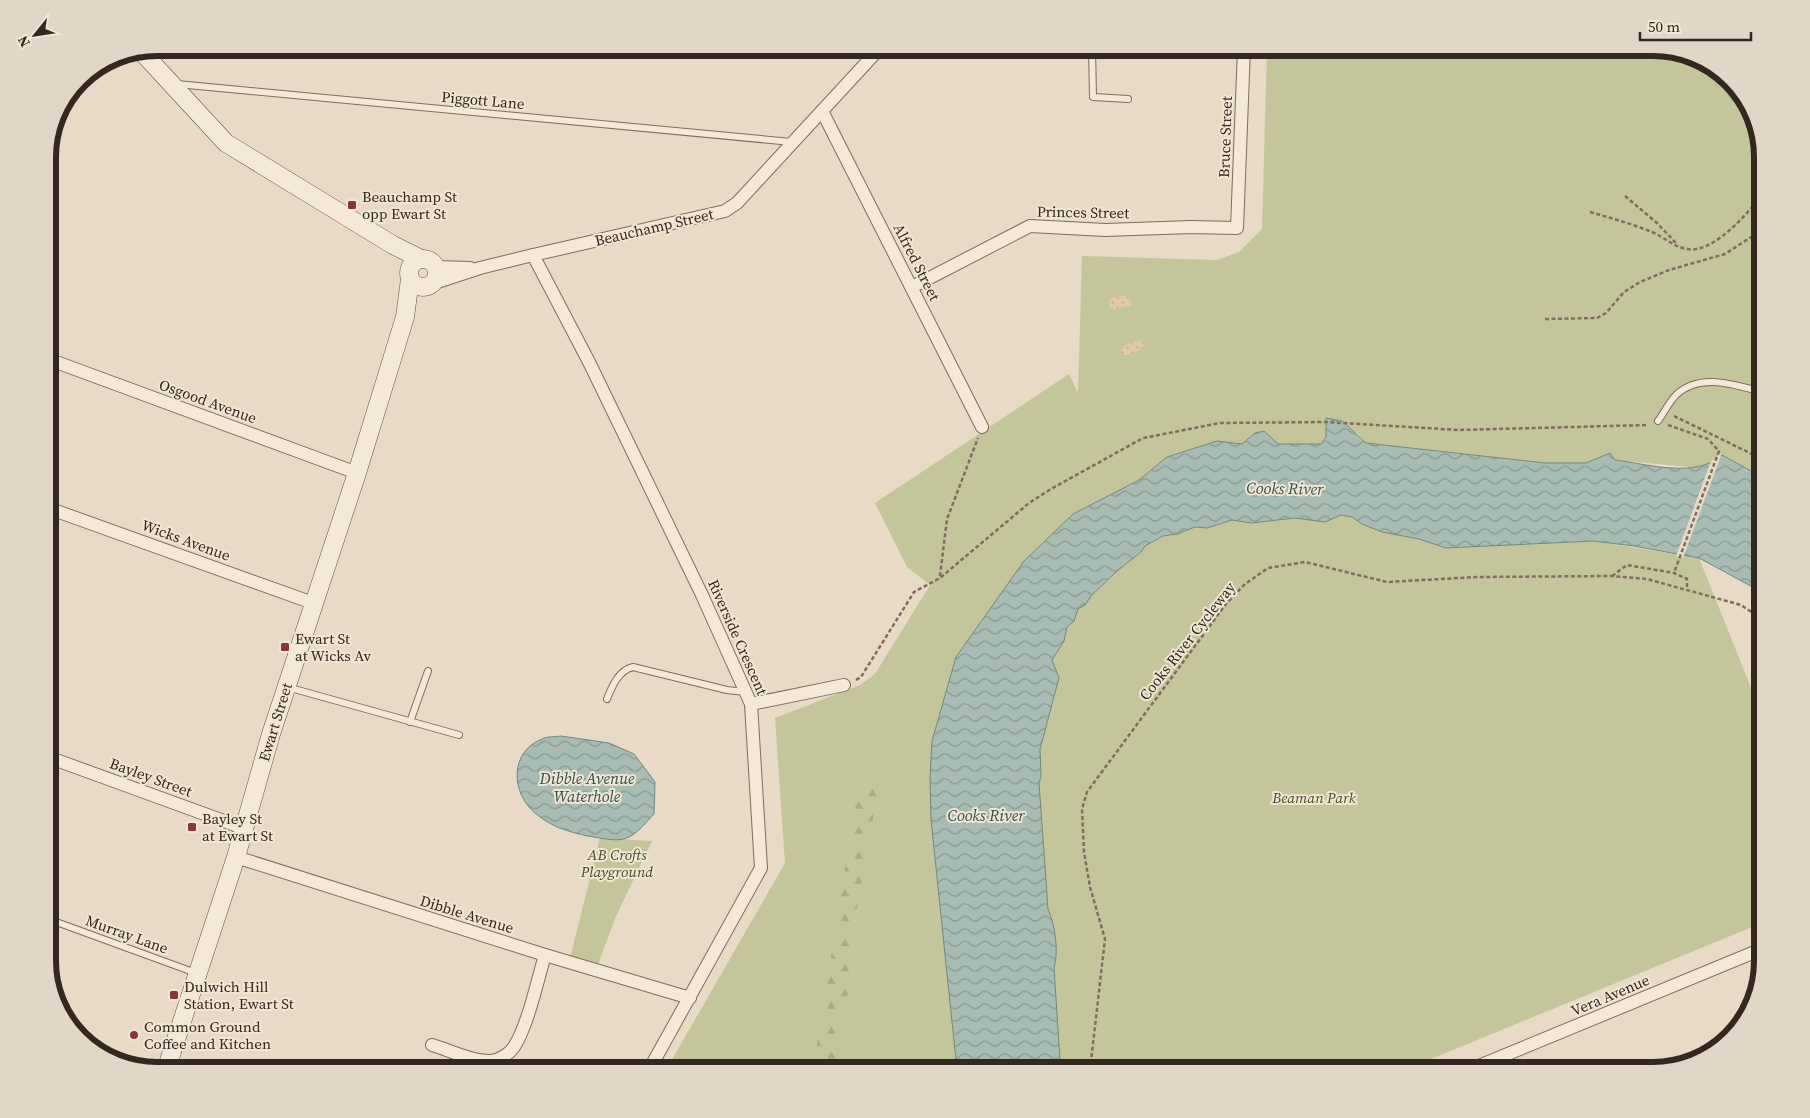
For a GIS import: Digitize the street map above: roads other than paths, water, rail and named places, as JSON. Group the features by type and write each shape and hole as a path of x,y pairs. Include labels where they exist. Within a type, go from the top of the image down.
{"street":[{"name":"Beauchamp Street","path":"146,57 226,143 393,245 422,274 480,268 725,211 737,203 873,56"},
{"name":"Bruce Street","path":"1238,228 1244,56"},
{"name":"Alfred Street","path":"822,111 982,427"},
{"name":"Princes Street","path":"912,287 1030,226 1105,230 1191,227 1238,228"},
{"name":"Riverside Crescent","path":"533,255 589,362 749,698 761,868 654,1062"},
{"name":"Ewart Street","path":"169,1062 236,857 243,828 313,603 357,473 405,317 422,274"},
{"name":"Osgood Avenue","path":"56,362 357,473"},
{"name":"Wicks Avenue","path":"56,511 313,603"},
{"path":"749,698 844,685"},
{"name":"Bayley Street","path":"56,760 243,828"},
{"name":"Dibble Avenue","path":"236,857 545,956 690,998"},
{"name":"Vera Avenue","path":"1491,1062 1754,952"},
{"path":"432,1045 484,1061 502,1057 513,1049 520,1036 545,956"}],"lane":[{"path":"1092,56 1093,98 1128,99"},
{"name":"Piggott Lane","path":"171,83 793,142"},
{"path":"1658,421 1675,396 1686,388 1722,381 1754,390"},
{"path":"607,699 614,683 624,670 633,667 727,690 749,698"},
{"path":"410,722 428,671"},
{"path":"286,687 459,735"},
{"name":"Murray Lane","path":"56,922 197,973"},
{"path":"1508,1056 1511,1062"}],"water":[{"name":"Cooks River","path":"1326,418 1342,421 1366,443 1545,463 1586,463 1610,453 1615,460 1656,467 1685,468 1711,462 1722,455 1754,473 1754,588 1699,558 1634,546 1593,541 1446,548 1419,539 1382,532 1362,524 1352,517 1341,515 1325,522 1295,518 1251,523 1232,520 1207,528 1195,527 1177,534 1163,536 1145,546 1141,552 1117,571 1092,595 1085,605 1078,609 1074,621 1067,627 1064,641 1052,660 1059,678 1040,749 1041,777 1039,783 1048,909 1053,923 1056,946 1054,968 1060,1060 1063,1062 956,1062 931,819 930,777 932,741 956,657 1024,561 1073,514 1139,480 1167,457 1217,441 1242,444 1255,433 1264,431 1278,444 1321,444 1326,437"},
{"name":"Dibble Avenue Waterhole","path":"561,736 609,743 634,754 655,782 654,814 633,835 618,840 573,833 542,819 527,805 521,795 518,784 517,773 519,763 531,745 542,739"}],"place":[{"name":"Beauchamp St opp Ewart St","path":"352,205"},
{"name":"Ewart St at Wicks Av","path":"285,647"},
{"name":"Bayley St at Ewart St","path":"192,827"},
{"name":"Dulwich Hill Station, Ewart St","path":"174,995"},
{"name":"Common Ground Coffee and Kitchen","path":"134,1035"}],"park label":[{"name":"Beaman Park","path":"1314,797"},
{"name":"AB Crofts Playground","path":"617,862"}]}
